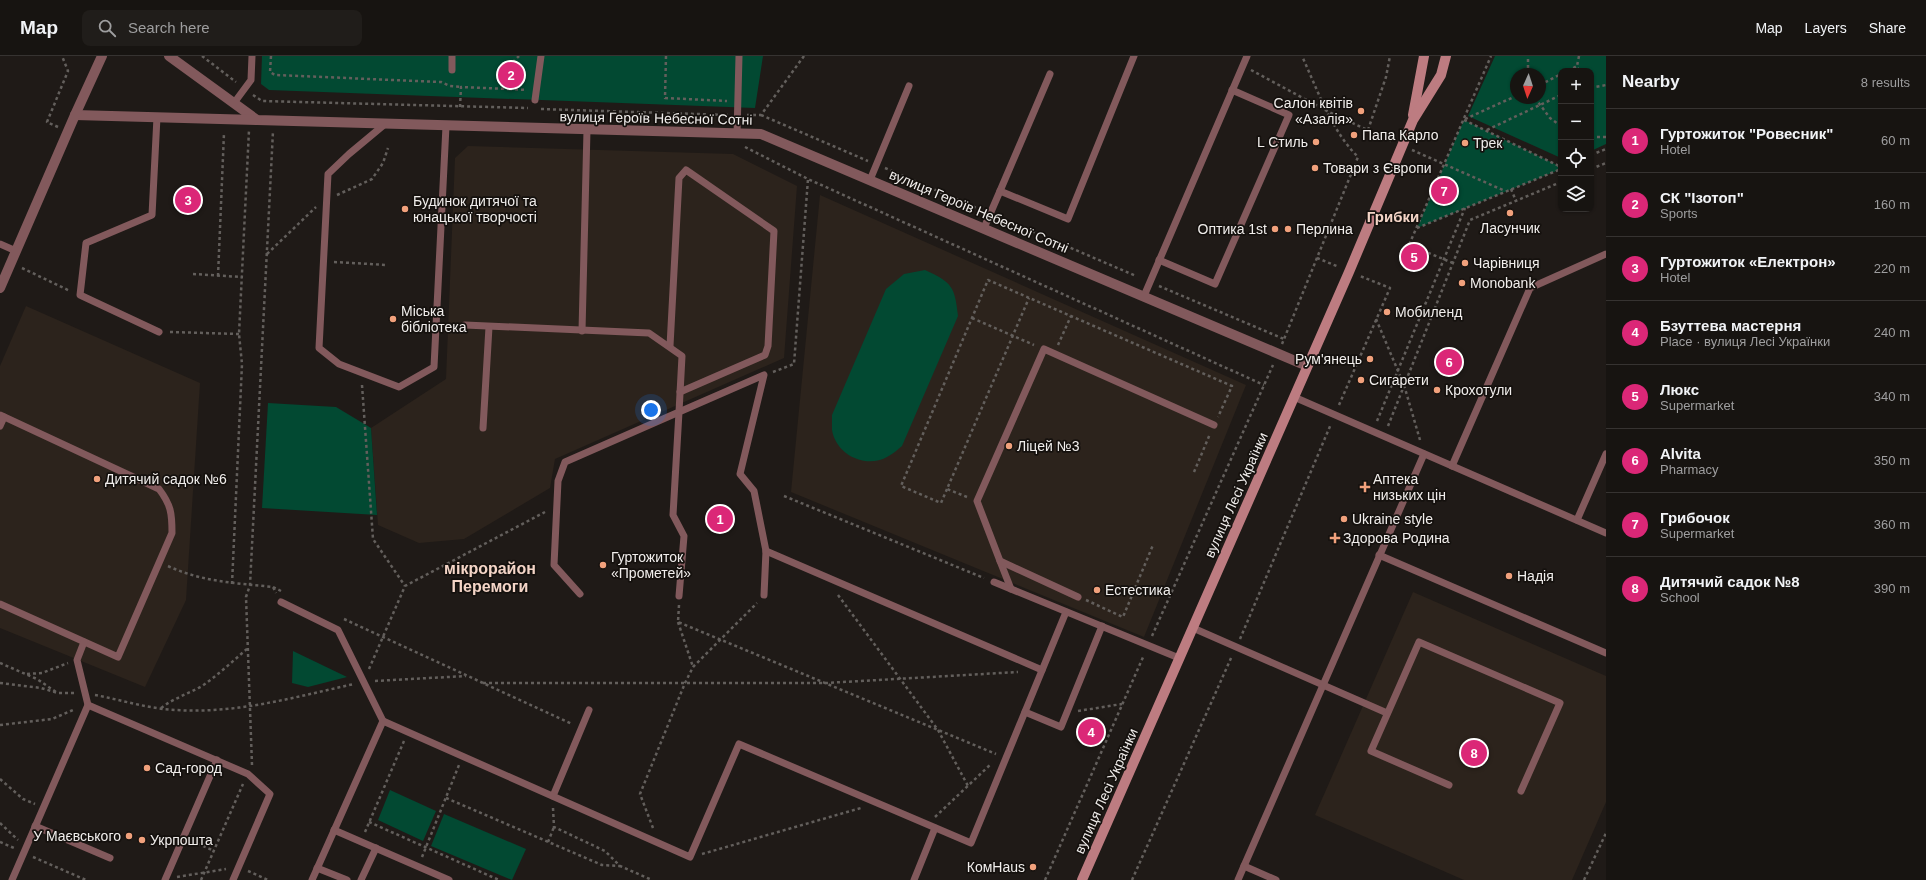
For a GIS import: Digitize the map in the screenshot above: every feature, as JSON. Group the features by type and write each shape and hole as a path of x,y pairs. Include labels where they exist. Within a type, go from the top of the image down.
{"main road":[{"path":"1413,120 1424,56"},
{"path":"1441,75 1446,56"},
{"path":"1413,120 1451,56"},
{"name":"вулиця Лесі Українки","path":"1082,880 1349,272 1413,120"}],"street":[{"path":"0,288 74,114 102,56"},
{"path":"169,56 234,103 254,120"},
{"name":"вулиця Героїв Небесної Сотні","path":"74,114 273,121 761,134 1308,366"}],"lane":[{"path":"234,103 251,80 252,56"},
{"path":"452,56 452,70"},
{"path":"535,100 541,56"},
{"path":"737,134 739,56"},
{"path":"1000,190 1068,219 1134,56"},
{"path":"1144,296 1247,56"},
{"path":"984,228 1050,74"},
{"path":"870,180 909,86"},
{"path":"1159,260 1215,284 1286,122 1289,115 1232,90"},
{"path":"157,117 152,215 86,243 80,295 159,332"},
{"path":"385,124 328,174 319,348 339,364 399,387 434,367 446,126"},
{"path":"582,331 587,130"},
{"path":"670,346 679,178 686,170 774,231 768,346 765,355 680,392"},
{"path":"0,244 16,251"},
{"path":"1452,466 1530,288 1606,254"},
{"path":"465,325 649,333 670,346 682,356 673,515 684,536 680,596"},
{"path":"483,428 489,327"},
{"path":"1011,589 977,501 1044,349 1214,425"},
{"path":"580,594 554,565 558,481 565,462 764,375"},
{"path":"764,375 740,474 754,491 766,551 764,595"},
{"path":"1294,397 1606,533"},
{"path":"0,426 2,416 159,489 169,503 172,516 172,533 161,562 118,657 0,604"},
{"path":"1238,880 1424,454"},
{"path":"1577,520 1606,454"},
{"path":"766,551 1042,670"},
{"path":"1379,556 1606,653"},
{"path":"1000,561 1078,597"},
{"path":"994,582 1179,658"},
{"path":"281,602 338,630 383,721 690,857 739,744 971,843 1066,612"},
{"path":"1025,712 1061,727 1102,626"},
{"path":"1193,628 1387,714"},
{"path":"12,880 88,705 77,660 84,642"},
{"path":"1449,785 1371,751 1419,642 1560,703 1521,791"},
{"path":"88,705 248,774 270,794 233,880"},
{"path":"553,796 589,710"},
{"path":"312,880 383,721"},
{"path":"166,879 217,760"},
{"path":"35,826 110,858"},
{"path":"914,880 935,828"},
{"path":"334,830 448,880"},
{"path":"361,880 376,848"},
{"path":"1244,866 1276,880"},
{"path":"318,868 347,880"}],"path":[{"path":"58,127 47,122 68,71 62,56"},
{"path":"202,56 238,83"},
{"path":"271,56 270,72 275,75 441,82 450,86 461,87 536,90"},
{"path":"509,89 510,65 519,56"},
{"path":"666,56 664,98 737,102"},
{"path":"761,115 804,56"},
{"path":"1045,880 1278,353 1358,157 1345,144 1327,111 1302,56"},
{"path":"1368,130 1386,77 1390,56"},
{"path":"1453,263 1409,246 1491,56"},
{"path":"1528,56 1528,68"},
{"path":"1573,68 1577,66 1579,56"},
{"path":"1243,65 1327,111 1401,146 1505,191"},
{"path":"1546,82 1558,76"},
{"path":"1594,86 1606,85"},
{"path":"460,107 461,87"},
{"path":"250,92 262,101 761,115 1136,276"},
{"path":"1486,130 1558,97"},
{"path":"1464,120 1510,99"},
{"path":"1540,106 1550,118 1558,124"},
{"path":"232,584 242,364 239,334 254,120"},
{"path":"1464,120 1558,166"},
{"path":"201,880 252,765 246,597 250,585 273,121"},
{"path":"218,276 224,133"},
{"path":"1594,137 1606,137"},
{"path":"744,146 808,179 1264,385"},
{"path":"267,254 326,199 372,179 383,163 388,148"},
{"path":"1594,154 1606,149"},
{"path":"1594,168 1606,163"},
{"path":"1416,228 1558,169"},
{"path":"764,375 794,364 808,179"},
{"path":"1384,436 1470,220 1558,183"},
{"path":"1511,189 1516,201"},
{"path":"1373,431 1465,208"},
{"path":"323,262 387,265"},
{"path":"11,263 80,295"},
{"path":"193,274 242,277"},
{"path":"1029,298 941,503 901,486 988,280 1232,386 1194,472"},
{"path":"1160,286 1284,339"},
{"path":"1132,880 1236,647 1390,288"},
{"path":"1423,308 1433,313"},
{"path":"1054,354 1071,316"},
{"path":"972,318 1013,337 1044,349"},
{"path":"1376,318 1404,385 1424,454"},
{"path":"159,332 239,334"},
{"path":"362,372 373,539 405,586"},
{"path":"947,489 977,501"},
{"path":"784,496 994,582"},
{"path":"364,682 405,586 556,506"},
{"path":"1078,597 1123,617 1153,545"},
{"path":"161,562 187,575 232,584 273,587 287,593"},
{"path":"824,576 938,730 968,786"},
{"path":"273,587 281,602"},
{"path":"659,843 640,794 685,684 693,667 764,595"},
{"path":"680,596 678,622 693,667"},
{"path":"342,618 581,728"},
{"path":"678,622 1000,756 927,824"},
{"path":"160,708 172,700 192,692 203,685 248,648"},
{"path":"26,674 42,674 77,660"},
{"path":"0,663 26,674 58,693"},
{"path":"483,684 826,683 1019,672"},
{"path":"0,683 41,688 58,693 85,693 177,710 250,708"},
{"path":"1066,713 1123,704"},
{"path":"0,725 52,719 88,705"},
{"path":"360,842 408,732"},
{"path":"418,866 462,756"},
{"path":"0,779 23,799 43,808"},
{"path":"548,842 554,827 553,796"},
{"path":"446,798 602,865 620,866 652,880"},
{"path":"690,857 876,803"},
{"path":"369,822 499,880"},
{"path":"0,823 25,850"},
{"path":"554,827 605,851 620,866"},
{"path":"1584,880 1606,833"},
{"path":"184,837 214,851"},
{"path":"0,842 25,850 86,880"},
{"path":"166,879 239,867 268,880"}],"shaded area":[{"path":"468,146 733,154 797,186 784,358 555,459 550,488 464,539 419,543 378,525 371,428 446,379 455,158"},
{"name":"Ліцей №3","path":"820,195 1246,385 1144,637 791,492"},
{"name":"Дитячий садок №6","path":"26,306 200,383 186,600 145,687 0,628 0,366"},
{"path":"1413,592 1606,676 1606,802 1572,880 1464,880 1315,815"}],"green space":[{"path":"262,56 763,56 755,108 269,90 261,84"},
{"path":"1495,56 1606,56 1606,144 1594,150 1594,68 1558,68 1558,157 1468,116"},
{"path":"1464,120 1558,166 1558,170 1417,228"},
{"path":"925,270 947,282 955,298 958,316 902,446 889,456 879,460 861,460 846,453 839,446 832,430 832,415 886,289 904,274"},
{"path":"268,403 336,407 371,428 377,515 262,508"},
{"path":"293,651 347,677 308,687 292,683"},
{"path":"390,790 436,811 423,841 378,820"},
{"path":"444,814 526,849 512,880 431,846"}],"place":[{"name":"СК \"Ізотоп\"","path":"511,75"},
{"name":"Салон квітів «Азалія»","path":"1361,111"},
{"name":"Папа Карло","path":"1354,135"},
{"name":"L Стиль","path":"1316,142"},
{"name":"Трек","path":"1465,143"},
{"name":"Товари з Європи","path":"1315,168"},
{"name":"Грибочок","path":"1444,191"},
{"name":"Гуртожиток «Електрон»","path":"188,200"},
{"name":"Будинок дитячої та юнацької творчості","path":"405,209"},
{"name":"Ласунчик","path":"1510,213"},
{"name":"Оптика 1st","path":"1275,229"},
{"name":"Перлина","path":"1288,229"},
{"name":"Люкс","path":"1414,257"},
{"name":"Чарівниця","path":"1465,263"},
{"name":"Monobank","path":"1462,283"},
{"name":"Мобиленд","path":"1387,312"},
{"name":"Міська бібліотека","path":"393,319"},
{"name":"Рум'янець","path":"1370,359"},
{"name":"Alvita","path":"1449,362"},
{"name":"Сигарети","path":"1361,380"},
{"name":"Крохотули","path":"1437,390"},
{"name":"Ліцей №3","path":"1009,446"},
{"name":"Дитячий садок №6","path":"97,479"},
{"name":"Аптека низьких цін","path":"1365,487"},
{"name":"Гуртожиток \"Ровесник\"","path":"720,519"},
{"name":"Ukraine style","path":"1344,519"},
{"name":"Здорова Родина","path":"1335,538"},
{"name":"Гуртожиток «Прометей»","path":"603,565"},
{"name":"Надія","path":"1509,576"},
{"name":"Естестика","path":"1097,590"},
{"name":"Бзуттева мастерня","path":"1091,732"},
{"name":"Дитячий садок №8","path":"1474,753"},
{"name":"Сад-город","path":"147,768"},
{"name":"У Маєвського","path":"129,836"},
{"name":"Укрпошта","path":"142,840"},
{"name":"КомHaus","path":"1033,867"}],"district":[{"name":"Грибки","path":"1393,216"},
{"name":"мікрорайон Перемоги","path":"490,577"}]}
